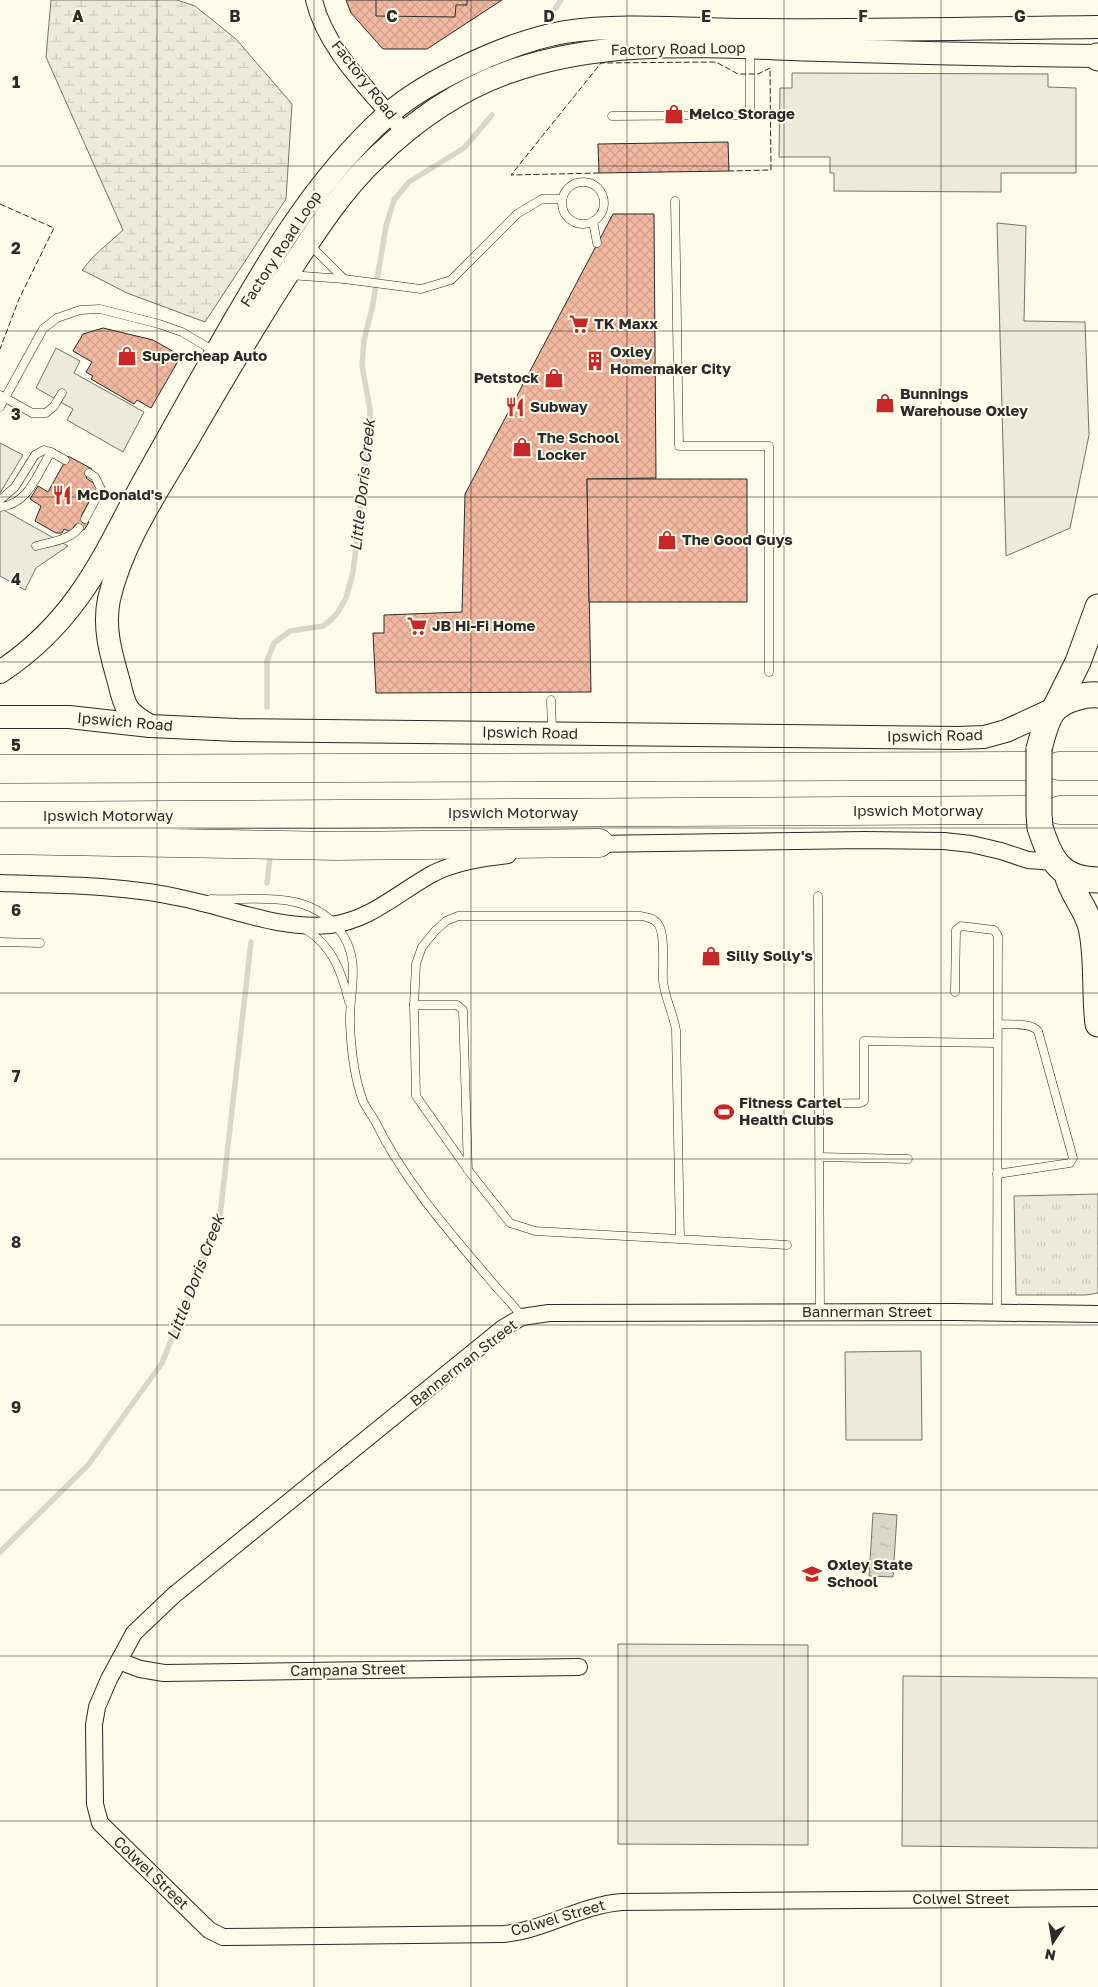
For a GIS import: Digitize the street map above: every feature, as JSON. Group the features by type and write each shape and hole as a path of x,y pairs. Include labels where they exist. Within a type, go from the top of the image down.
{"highway":[{"path":"0,769 1041,760 1098,766"},
{"name":"Ipswich Motorway","path":"0,816 1042,816 1098,810"},
{"path":"0,840 375,846 599,843"}],"main road":[{"name":"Factory Road Loop","path":"299,237 325,217 374,159 404,132 482,82 538,62 594,51 750,39 1098,27"},
{"name":"Factory Road Loop","path":"0,672 44,639 66,615 81,594 110,547 152,466 224,358 278,268 299,237 329,176 357,144 389,114 435,84 504,50 534,39 565,32 606,28 929,54 1098,57"},
{"name":"Factory Road Loop","path":"150,726 137,719 125,702 108,640 108,602 123,557 224,358"},
{"path":"1098,607 1078,662 1044,730 1041,760 1044,841 1061,868 1090,924 1094,948 1098,1024"},
{"path":"1055,709 1073,699 1089,694 1098,695"},
{"name":"Ipswich Road","path":"0,717 69,717 150,726 237,730 958,738 994,735 1024,725 1055,709"},
{"path":"1061,868 1077,878 1098,880"}],"street":[{"name":"Factory Road","path":"314,0 317,12 328,34 345,60 404,132"},
{"path":"0,882 113,889 182,898 243,915 302,927 335,924 370,913 434,873 453,866 484,858 599,843 944,841 1001,851 1061,868"},
{"name":"Bannerman Street","path":"97,1818 95,1804 94,1720 97,1707 134,1633 174,1596 503,1328 522,1317 549,1313 1098,1314"},
{"name":"Campana Street","path":"119,1660 140,1669 164,1673 579,1668"},
{"name":"Colwel Street","path":"97,1818 104,1828 208,1930 217,1935 228,1937 504,1934 529,1929 590,1907 622,1902 1098,1898"}],"lane":[{"path":"612,116 750,115 750,39"},
{"path":"581,183 594,186 600,191 604,204 599,217 593,221 580,224 568,218 564,213 562,199 569,188 575,184 581,183"},
{"path":"278,268 421,289 451,280 518,214 542,199 562,199"},
{"path":"675,201 679,446 769,446 769,672"},
{"path":"593,221 597,243"},
{"path":"299,237 344,278"},
{"path":"0,407 3,397 43,329 57,318 80,310 100,309 159,324 182,332 224,358"},
{"path":"3,397 32,413 46,413 54,406 62,393"},
{"path":"0,500 15,487 35,455 44,450 65,460"},
{"path":"0,507 11,506 27,494 51,452"},
{"path":"85,519 102,489 95,477 89,474"},
{"path":"36,546 65,538 80,528"},
{"path":"551,700 552,733"},
{"path":"818,896 820,1312"},
{"path":"182,898 288,899 305,904 321,912 335,924 344,936 354,966 354,985 350,1007"},
{"path":"680,1239 676,1030 674,1017 663,983 661,932 658,924 650,917 641,916 458,916 446,921 422,947 416,964 414,1005 416,1096 468,1170 510,1222 521,1228 535,1231 787,1245"},
{"path":"954,992 956,930 962,926 994,930 998,936 997,1313"},
{"path":"302,927 316,937 333,955 342,973 350,1007 352,1051 357,1082 364,1104 369,1110 389,1150 410,1182 522,1317"},
{"path":"0,942 40,943"},
{"path":"414,1005 457,1006 463,1010 468,1170"},
{"path":"998,1024 1028,1026 1036,1028 1038,1031 1073,1158 1070,1163 998,1174"},
{"path":"819,1104 860,1103 864,1101 864,1041 998,1043"},
{"path":"820,1157 908,1159"}],"green space":[{"path":"51,0 177,0 195,6 236,39 292,104 286,199 205,322 127,293 82,270 94,256 123,230 46,57"},
{"path":"1098,1194 1098,1293 1086,1295 1016,1295 1014,1196"},
{"path":"921,1351 922,1440 846,1440 845,1352"},
{"path":"618,1644 808,1645 808,1845 618,1844"},
{"path":"903,1676 1098,1678 1098,1848 902,1846"}],"shaded area":[{"path":"792,73 1048,74 1048,87 1076,88 1076,173 1001,173 1001,192 834,191 834,173 830,173 830,157 779,157 780,88 792,88"},
{"path":"997,223 1026,226 1024,321 1085,322 1089,435 1070,528 1006,556"},
{"path":"56,348 80,361 74,373 144,412 123,452 67,420 73,409 36,388"},
{"path":"0,443 23,455 0,493"},
{"path":"0,508 68,546 36,568 25,590 0,576"}],"water":[{"path":"873,1513 897,1515 893,1577 869,1576"}],"building":[{"path":"346,0 502,0 427,49 383,49 351,13"},
{"path":"376,0 467,0 467,5 456,5 455,17 376,16"},
{"path":"728,142 729,171 599,173 598,144"},
{"name":"Oxley Homemaker City","path":"613,214 654,214 656,478 587,479 591,692 376,693 373,633 384,633 384,615 462,612 465,494"},
{"path":"103,328 153,340 181,356 151,408 137,400 134,404 91,379 93,376 86,372 92,362 73,351 83,334"},
{"name":"McDonald's","path":"68,456 92,469 86,478 98,486 81,516 89,522 84,530 75,525 71,532 64,529 62,533 56,533 35,521 41,506 30,499 38,486 48,492"},
{"name":"The Good Guys","path":"587,479 747,479 747,602 589,602"}],"waterway":[{"name":"Little Doris Creek","path":"555,9 561,0"},
{"name":"Little Doris Creek","path":"267,707 267,661 274,643 290,631 323,626 331,620 346,598 353,572 369,437 370,409 362,366 364,340 372,309 386,226 394,200 409,182 464,148 492,115"},
{"name":"Little Doris Creek","path":"267,883 270,857"},
{"name":"Little Doris Creek","path":"0,1552 88,1465 162,1363 220,1216 251,942"}],"fence":[{"path":"599,173 511,175 601,63 716,62 738,74 758,74 770,68 771,170 729,171"},
{"path":"0,204 54,228 19,299 0,349"}],"place":[{"name":"Melco Storage","path":"674,114"},
{"name":"TK Maxx","path":"579,324"},
{"name":"Supercheap Auto","path":"127,356"},
{"name":"Oxley Homemaker City","path":"595,361"},
{"name":"Petstock","path":"554,378"},
{"name":"Bunnings Warehouse Oxley","path":"885,403"},
{"name":"Subway","path":"515,407"},
{"name":"The School Locker","path":"522,447"},
{"name":"McDonald's","path":"62,495"},
{"name":"The Good Guys","path":"667,540"},
{"name":"JB Hi-Fi Home","path":"417,626"},
{"name":"Silly Solly's","path":"711,956"},
{"name":"Fitness Cartel Health Clubs","path":"724,1112"},
{"name":"Oxley State School","path":"812,1574"}]}
